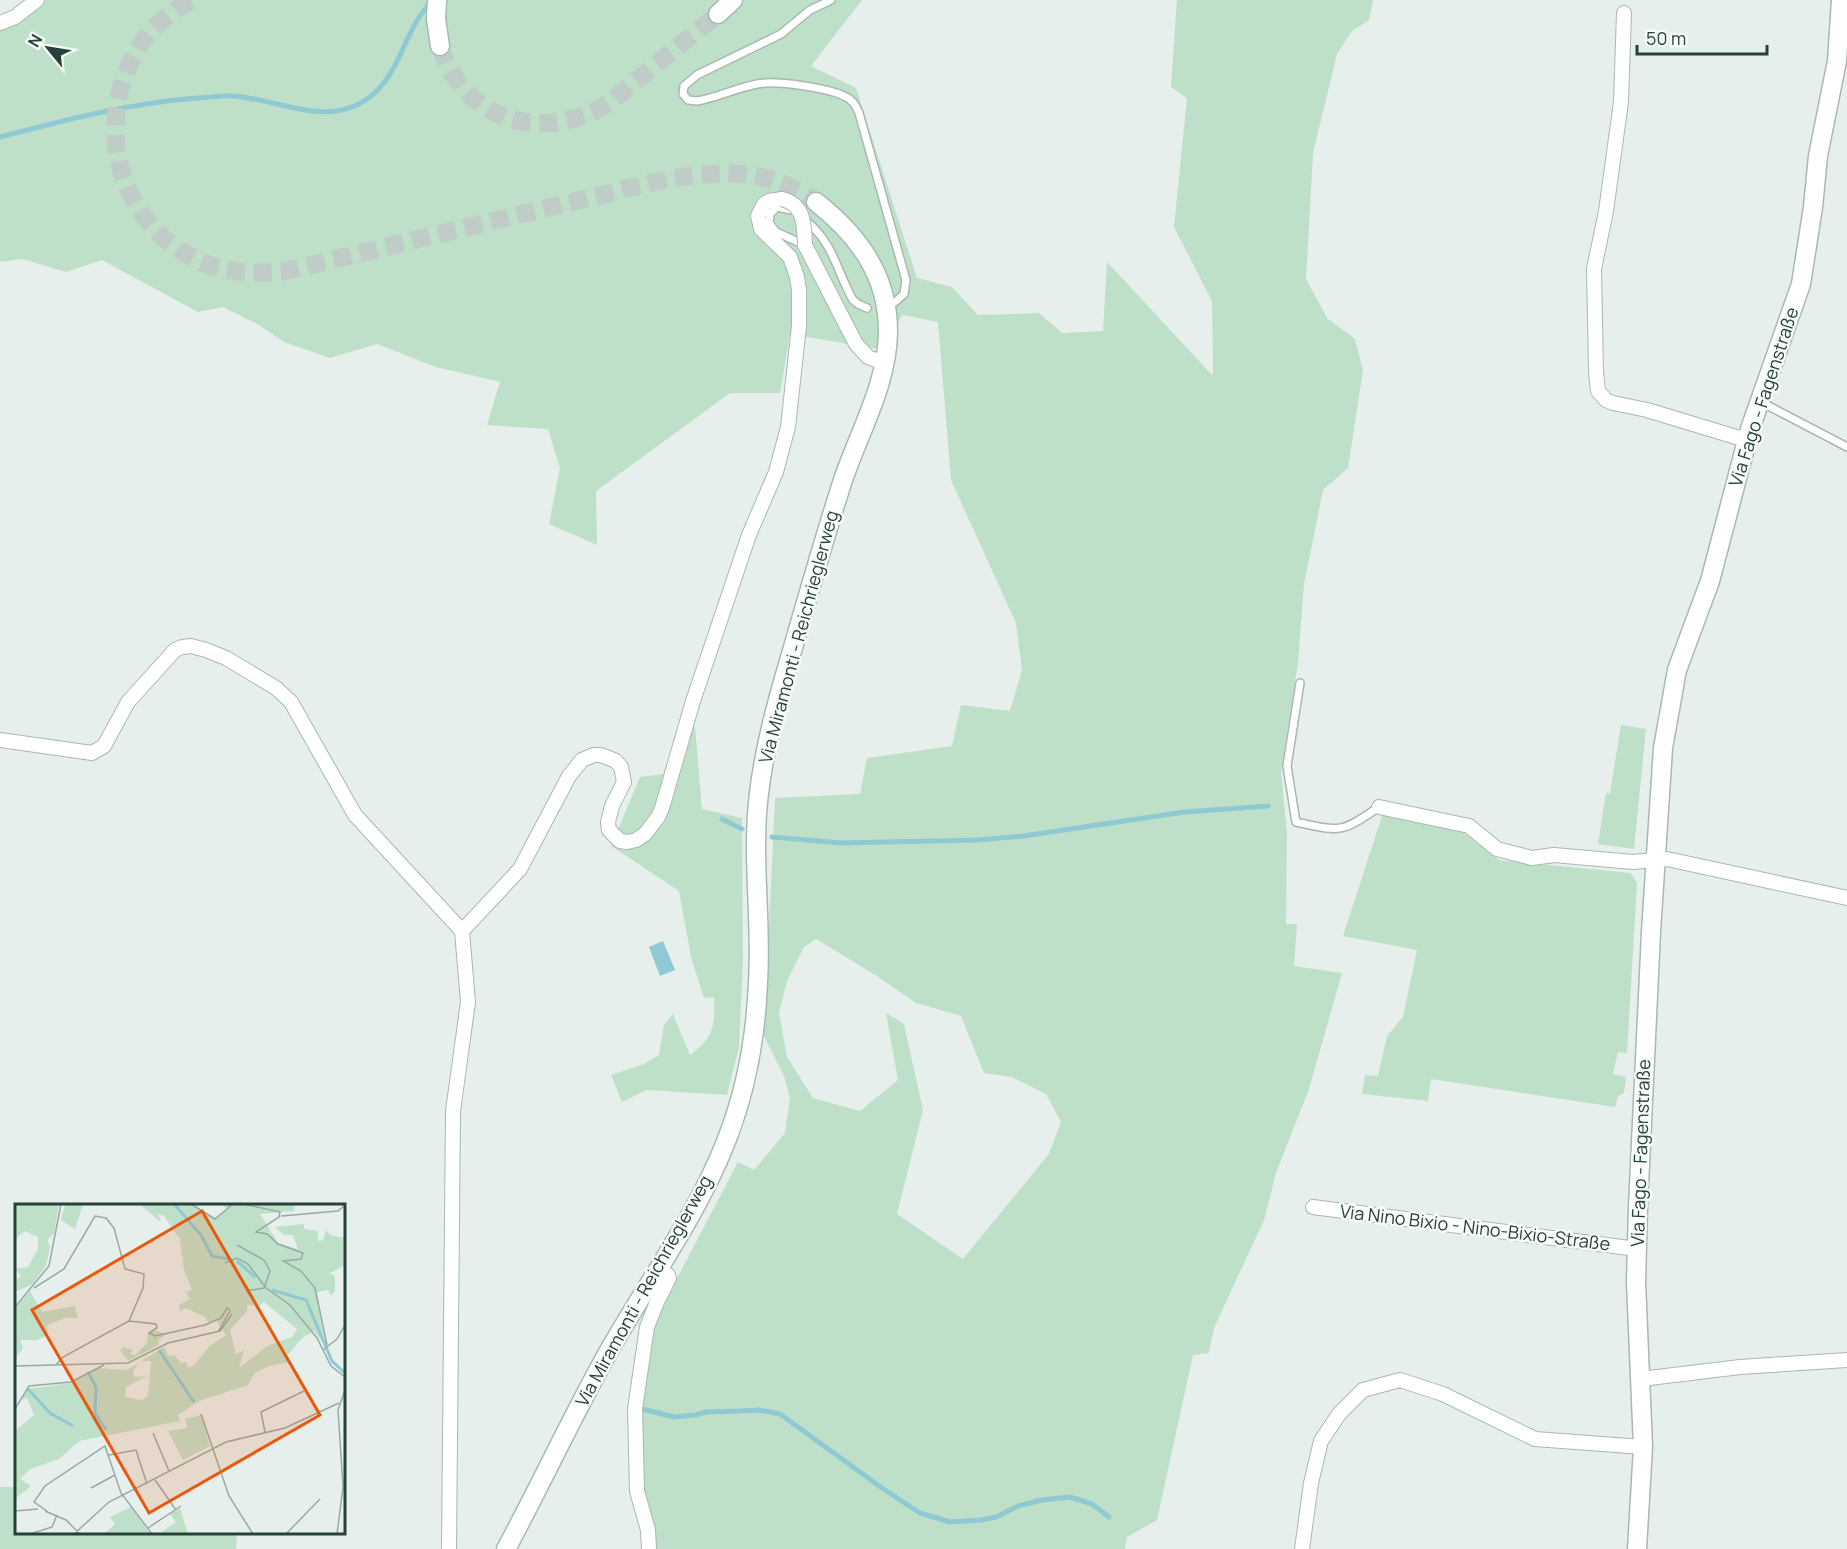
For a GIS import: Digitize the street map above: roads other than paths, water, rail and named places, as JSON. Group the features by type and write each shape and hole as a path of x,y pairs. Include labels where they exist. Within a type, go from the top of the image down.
{"street":[{"path":"0,23 15,16 37,0"},
{"path":"437,0 436,19 440,46"},
{"path":"718,14 733,0"},
{"name":"Via Fago - Fagenstraße","path":"1636,1549 1642,1489 1643,1447 1636,1282 1637,1249 1651,932 1663,748 1677,670 1713,571 1746,440 1801,284 1818,156 1837,61 1841,0"},
{"path":"1624,13 1621,102 1606,211 1594,269 1598,391 1606,400 1613,403 1647,410 1746,440"},
{"path":"462,931 520,869 573,770 582,760 601,755 616,761 621,767 624,783 612,806 608,822 609,830 620,840 627,842 636,840 645,834 662,808 693,701 749,535 776,472 788,427 799,326 799,290 790,257 761,229 758,216 764,204 782,199 800,208 805,226 805,245 856,344 868,357 884,363"},
{"name":"Via Miramonti - Reichrieglerweg","path":"506,1549 611,1348 694,1210 726,1140 740,1100 755,1019 759,980 755,847 759,792 765,755 779,695 843,480 878,388 887,347 887,316 880,283 874,269 864,250 851,233 816,202"},
{"path":"0,740 92,753 98,751 104,746 128,702 169,655 182,647 191,646 226,658 265,682 291,702 355,815 462,931 468,1002 453,1111 449,1549"},
{"path":"1379,807 1469,826 1497,849 1532,858 1554,855 1633,862 1657,859 1679,861 1847,898"},
{"name":"Via Nino Bixio - Nino-Bixio-Straße","path":"1313,1207 1637,1249"},
{"path":"649,1549 648,1530 637,1491 635,1409 647,1327 669,1278 660,1269"},
{"path":"1641,1379 1740,1367 1847,1360"},
{"path":"1302,1549 1311,1483 1321,1441 1339,1414 1363,1390 1400,1380 1443,1394 1536,1439 1643,1447"}],"lane":[{"path":"831,0 806,14 781,34 697,75 684,86 683,94 688,100 697,101 753,85 776,83 831,91 846,96 852,101 859,113 906,280 904,294 896,302"},
{"path":"805,245 771,228 769,217 773,209 788,208 812,226 828,246 853,300 867,308"},
{"path":"1759,401 1847,447"},
{"path":"1300,683 1287,766 1296,822 1333,830 1352,826 1379,807"}],"water":[{"path":"663,941 675,970 660,976 649,947"}],"waterway":[{"path":"0,137 122,108 172,100 233,96 320,112 337,111 354,106 370,97 389,76 414,25 431,2"},
{"path":"772,837 841,843 978,840 1023,836 1185,812 1268,806"},
{"path":"722,819 742,829"},
{"path":"642,1409 674,1417 706,1412 759,1410 780,1414 920,1513 950,1522 996,1517 1018,1506 1042,1500 1070,1497 1092,1504 1109,1517"}],"tunnel":[{"path":"190,0 150,32 128,67 119,97 115,128 118,159 128,189 143,216 165,239 193,258 214,267 259,273 282,272 667,179 688,176 744,174 762,177 797,191 816,202"},
{"path":"440,46 451,72 467,93 487,108 509,118 533,123 559,122 584,115 609,103 718,14"}]}
